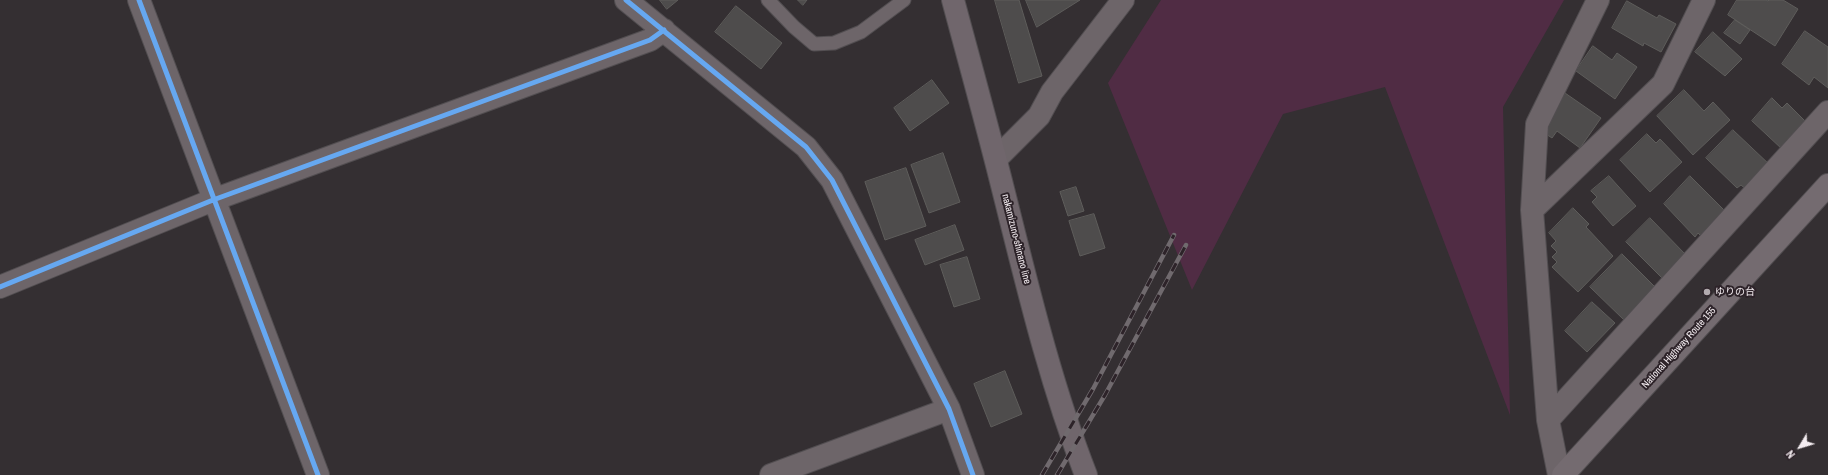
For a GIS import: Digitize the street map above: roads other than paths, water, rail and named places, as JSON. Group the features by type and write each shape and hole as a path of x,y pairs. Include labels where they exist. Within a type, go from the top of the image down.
{"highway":[{"name":"National Highway Route 155","path":"1562,475 1828,185"}],"main road":[{"name":"nakamizuno-shinano line","path":"953,0 996,159 1033,309 1060,398 1086,475"}],"street":[{"path":"139,0 213,200 318,475"},
{"path":"626,0 806,147 832,180 949,409 973,475"},
{"path":"996,159 1039,116 1052,92 1123,0"},
{"path":"1559,475 1548,420 1532,210 1537,124 1598,0"},
{"path":"1532,210 1663,84 1704,0"},
{"path":"0,287 213,200 642,43 664,30"},
{"path":"1548,420 1828,112"},
{"path":"771,475 949,409"}],"lane":[{"path":"768,0 794,27 814,44 834,43 861,32 904,0"}],"railway":[{"path":"1042,475 1093,389 1174,235"},
{"path":"1057,475 1105,395 1186,245"}],"place":[{"name":"ゆりの台","path":"1707,292"}]}
